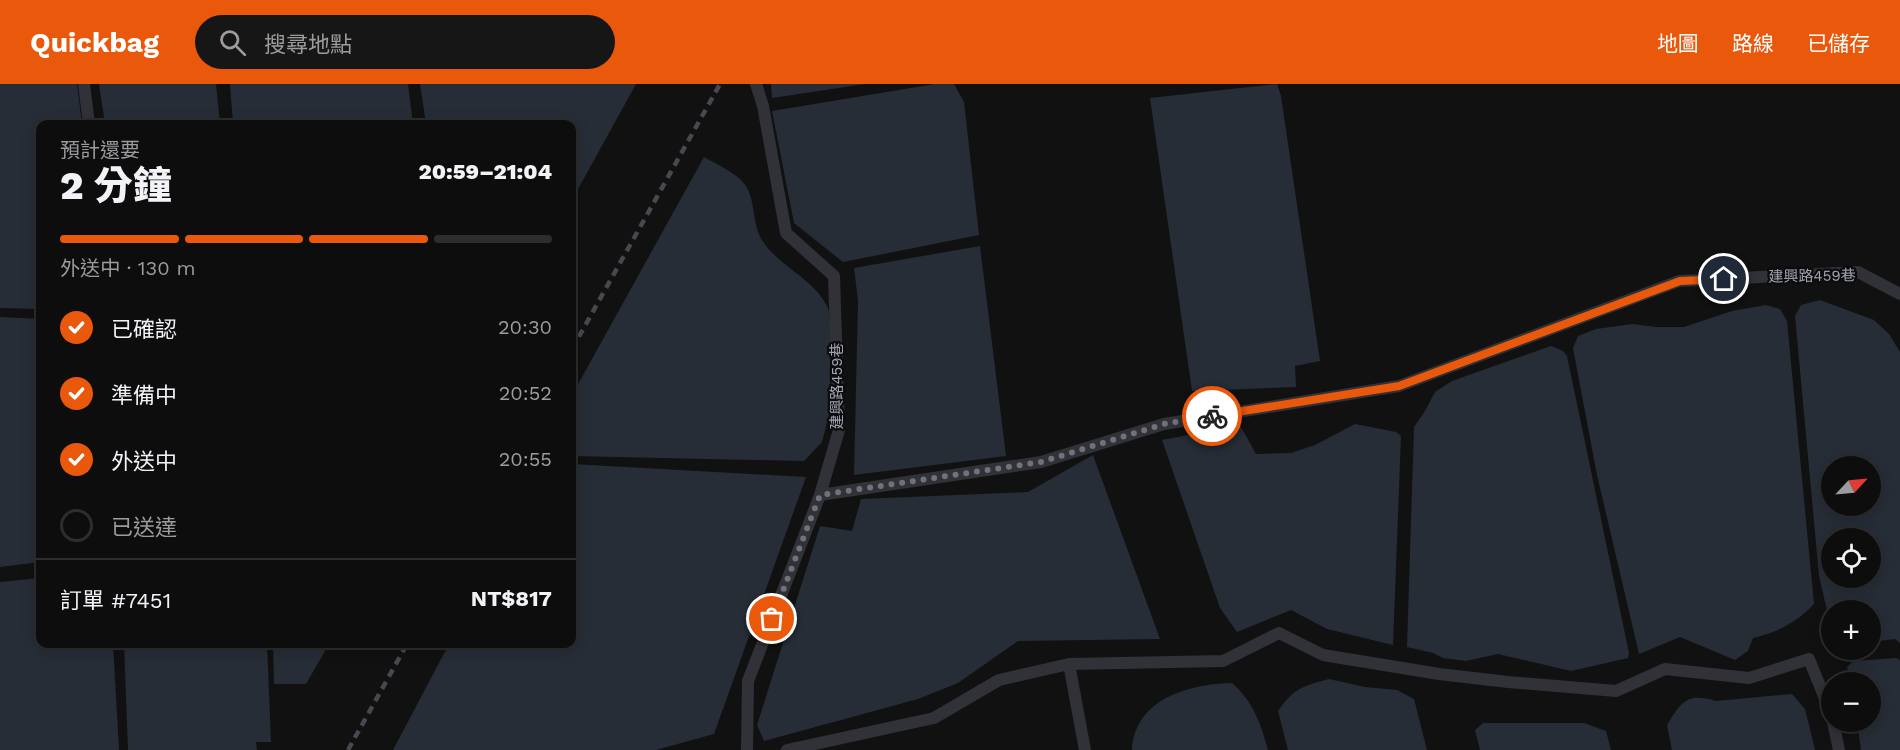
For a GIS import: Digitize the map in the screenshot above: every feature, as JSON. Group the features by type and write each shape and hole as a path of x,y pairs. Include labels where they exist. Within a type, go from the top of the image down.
{"lane":[{"path":"84,84 88,120"},
{"name":"建興路459巷","path":"756,84 763,106 786,233 834,276 839,430 820,495 1041,462 1164,424 1399,386 1680,281 1858,272 1900,294"},
{"path":"747,750 748,681 820,495"},
{"path":"787,750 934,718 999,680 1069,664 1223,661 1279,633 1323,655 1439,674 1616,691 1665,669 1749,678 1809,659 1821,689"},
{"path":"1069,664 1085,750"},
{"path":"1835,732 1839,750"}],"shaded area":[{"path":"0,84 77,84 82,120 36,120 36,309 0,308"},
{"path":"99,84 216,84 220,120 104,120"},
{"path":"230,84 408,84 412,120 233,120"},
{"path":"420,84 636,84 576,193 576,120 425,120"},
{"path":"771,84 865,84 772,98"},
{"path":"935,84 954,84 964,102 979,235 843,262 794,223 772,111"},
{"path":"1277,84 1281,96 1320,361 1295,366 1296,387 1192,391 1150,98"},
{"path":"704,157 738,177 749,193 762,240 777,257 821,296 828,308 830,411 822,442 804,461 576,456 576,388"},
{"path":"980,246 1006,456 854,475 858,301 854,268"},
{"path":"1820,300 1874,320 1889,334 1900,352 1900,643 1895,639 1881,641 1881,600 1825,600 1822,588 1881,588 1881,528 1821,528 1821,585 1795,316 1801,305"},
{"path":"1766,305 1780,309 1787,321 1814,604 1786,626 1753,638 1748,651 1735,660 1680,637 1639,654 1597,475 1573,348 1578,336 1596,329 1632,324 1684,327 1732,311"},
{"path":"0,317 36,319 36,562 0,567"},
{"path":"1551,346 1563,351 1567,356 1629,653 1628,658 1571,671 1498,654 1466,661 1443,658 1433,653 1407,647 1414,427 1435,392 1452,381"},
{"path":"1355,424 1396,432 1401,436 1393,645 1327,629 1291,610 1237,632 1220,608 1162,440 1240,425 1256,454 1291,453 1315,445"},
{"path":"1093,455 1160,639 1018,641 958,683 918,699 764,741 757,725 820,526 852,531 861,499 1028,492"},
{"path":"576,464 806,477 714,734 656,750 393,750 447,648 576,648"},
{"path":"36,578 36,648 113,648 119,750 0,750 0,582"},
{"path":"124,648 267,648 271,742 256,742 257,750 128,750"},
{"path":"273,648 327,648 306,684 274,684"},
{"path":"1900,660 1900,750 1861,750 1858,732 1881,732 1881,672 1848,672 1847,667 1853,661"},
{"path":"1329,679 1365,687 1397,690 1414,699 1427,750 1288,750 1278,711 1289,697 1300,689"},
{"path":"1232,683 1246,697 1268,750 1132,750 1135,733 1143,718 1153,707 1182,691"},
{"path":"1792,694 1805,709 1815,750 1672,750 1667,725 1676,710 1686,701 1698,698 1716,701"},
{"path":"1483,723 1584,723 1606,731 1611,750 1480,750 1475,730"}],"railway":[{"path":"576,342 720,84"},
{"path":"348,750 405,648"}],"way so far":[{"path":"772,619 820,495 1041,462 1164,424 1212,416"}],"route":[{"path":"1212,416 1399,386 1680,281 1724,279"}]}
